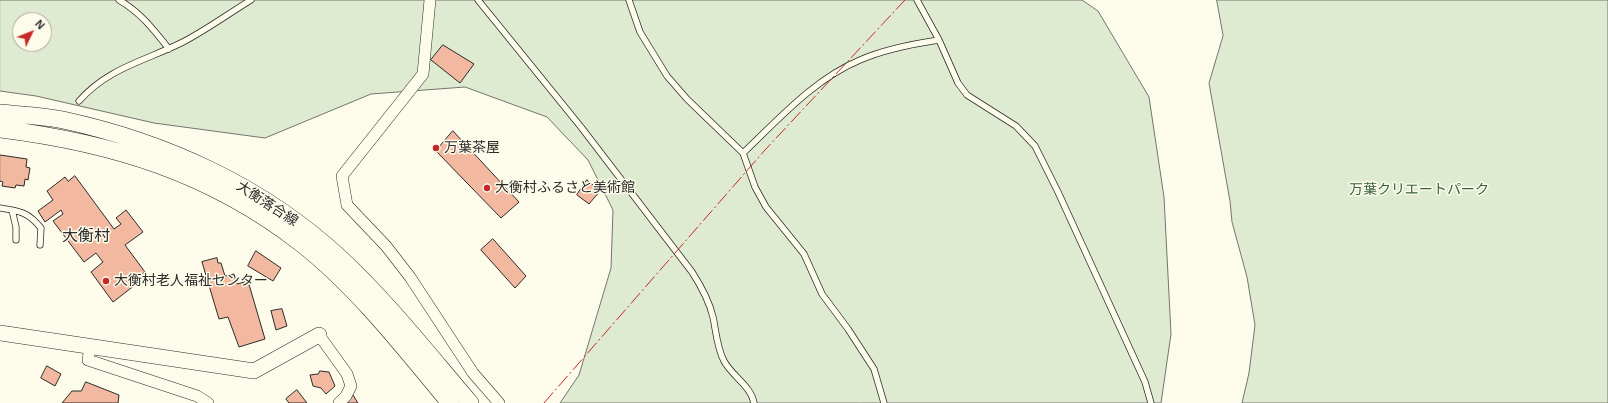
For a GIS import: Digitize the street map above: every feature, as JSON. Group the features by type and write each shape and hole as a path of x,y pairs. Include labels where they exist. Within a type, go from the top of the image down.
{"main road":[{"name":"大衡落合線","path":"0,113 62,120 158,148 220,174 252,192 299,225 340,259 379,298 470,403"},
{"name":"大衡落合線","path":"0,129 47,134 105,147 148,160 216,189 273,223 302,244 331,270 378,318 450,403"}],"street":[{"path":"430,0 423,74 342,176 343,183 347,205 386,246 410,277 473,373 499,403"},
{"path":"0,333 254,371 319,335 347,374 351,386 346,396 339,403"},
{"path":"90,346 88,360 197,396 208,403"}],"lane":[{"path":"119,0 130,6 146,20 169,49"},
{"path":"79,101 88,90 106,77 143,58 169,49 202,32 251,0"},
{"path":"478,0 581,127 703,288 712,314 722,357 729,370 750,392 754,403"},
{"path":"629,0 640,32 668,76 687,99 742,153 755,187 766,207 804,254 822,294 874,369 884,403"},
{"path":"917,0 940,40 958,83 967,95 1016,126 1035,146 1145,382 1151,403"},
{"path":"742,153 820,83 840,70 878,53 916,43 940,40"},
{"path":"0,208 26,213 38,224 41,228 40,245"},
{"path":"12,210 16,227 16,240"}],"green space":[{"path":"0,0 1082,0 1098,11 1149,97 1164,197 1171,334 1161,403 560,403 579,375 611,268 613,210 588,160 547,117 465,87 371,94 265,138 154,123 36,96 0,91"},
{"name":"万葉クリエートパーク","path":"1217,0 1608,0 1608,403 1242,403 1249,373 1255,325 1247,277 1232,222 1230,201 1209,83 1223,36"}],"building":[{"path":"443,45 474,64 460,83 431,60"},
{"path":"453,131 519,202 501,218 436,151"},
{"path":"0,155 27,159 26,167 30,168 28,180 25,179 24,186 16,185 15,188 2,186 3,182 0,181"},
{"path":"75,176 114,229 121,224 116,218 126,210 143,232 125,245 145,272 136,278 139,282 113,302 91,272 103,262 96,253 84,262 53,221 63,214 61,210 45,222 38,211 53,200 47,191 65,177 68,181"},
{"path":"587,180 600,191 589,204 577,195"},
{"path":"493,239 526,276 515,288 481,250"},
{"path":"256,251 281,268 273,281 248,266"},
{"path":"217,258 218,263 221,263 225,276 234,274 237,284 248,281 265,339 239,347 228,317 219,319 202,262"},
{"path":"282,309 287,326 276,330 271,311"},
{"path":"47,366 61,374 55,386 41,378"},
{"path":"320,371 329,372 335,386 326,394 321,388 313,386 310,375 318,374"},
{"path":"86,382 119,395 118,403 62,403 72,391 81,391"},
{"path":"297,390 307,403 289,403 286,399"},
{"path":"353,395 358,403 344,402"}],"power":[{"path":"544,403 765,150 905,0"}],"place":[{"name":"万葉茶屋","path":"436,148"},
{"name":"大衡村ふるさと美術館","path":"487,188"},
{"name":"大衡村老人福祉センター","path":"106,281"}],"district":[{"name":"大衡村","path":"86,237"}]}
